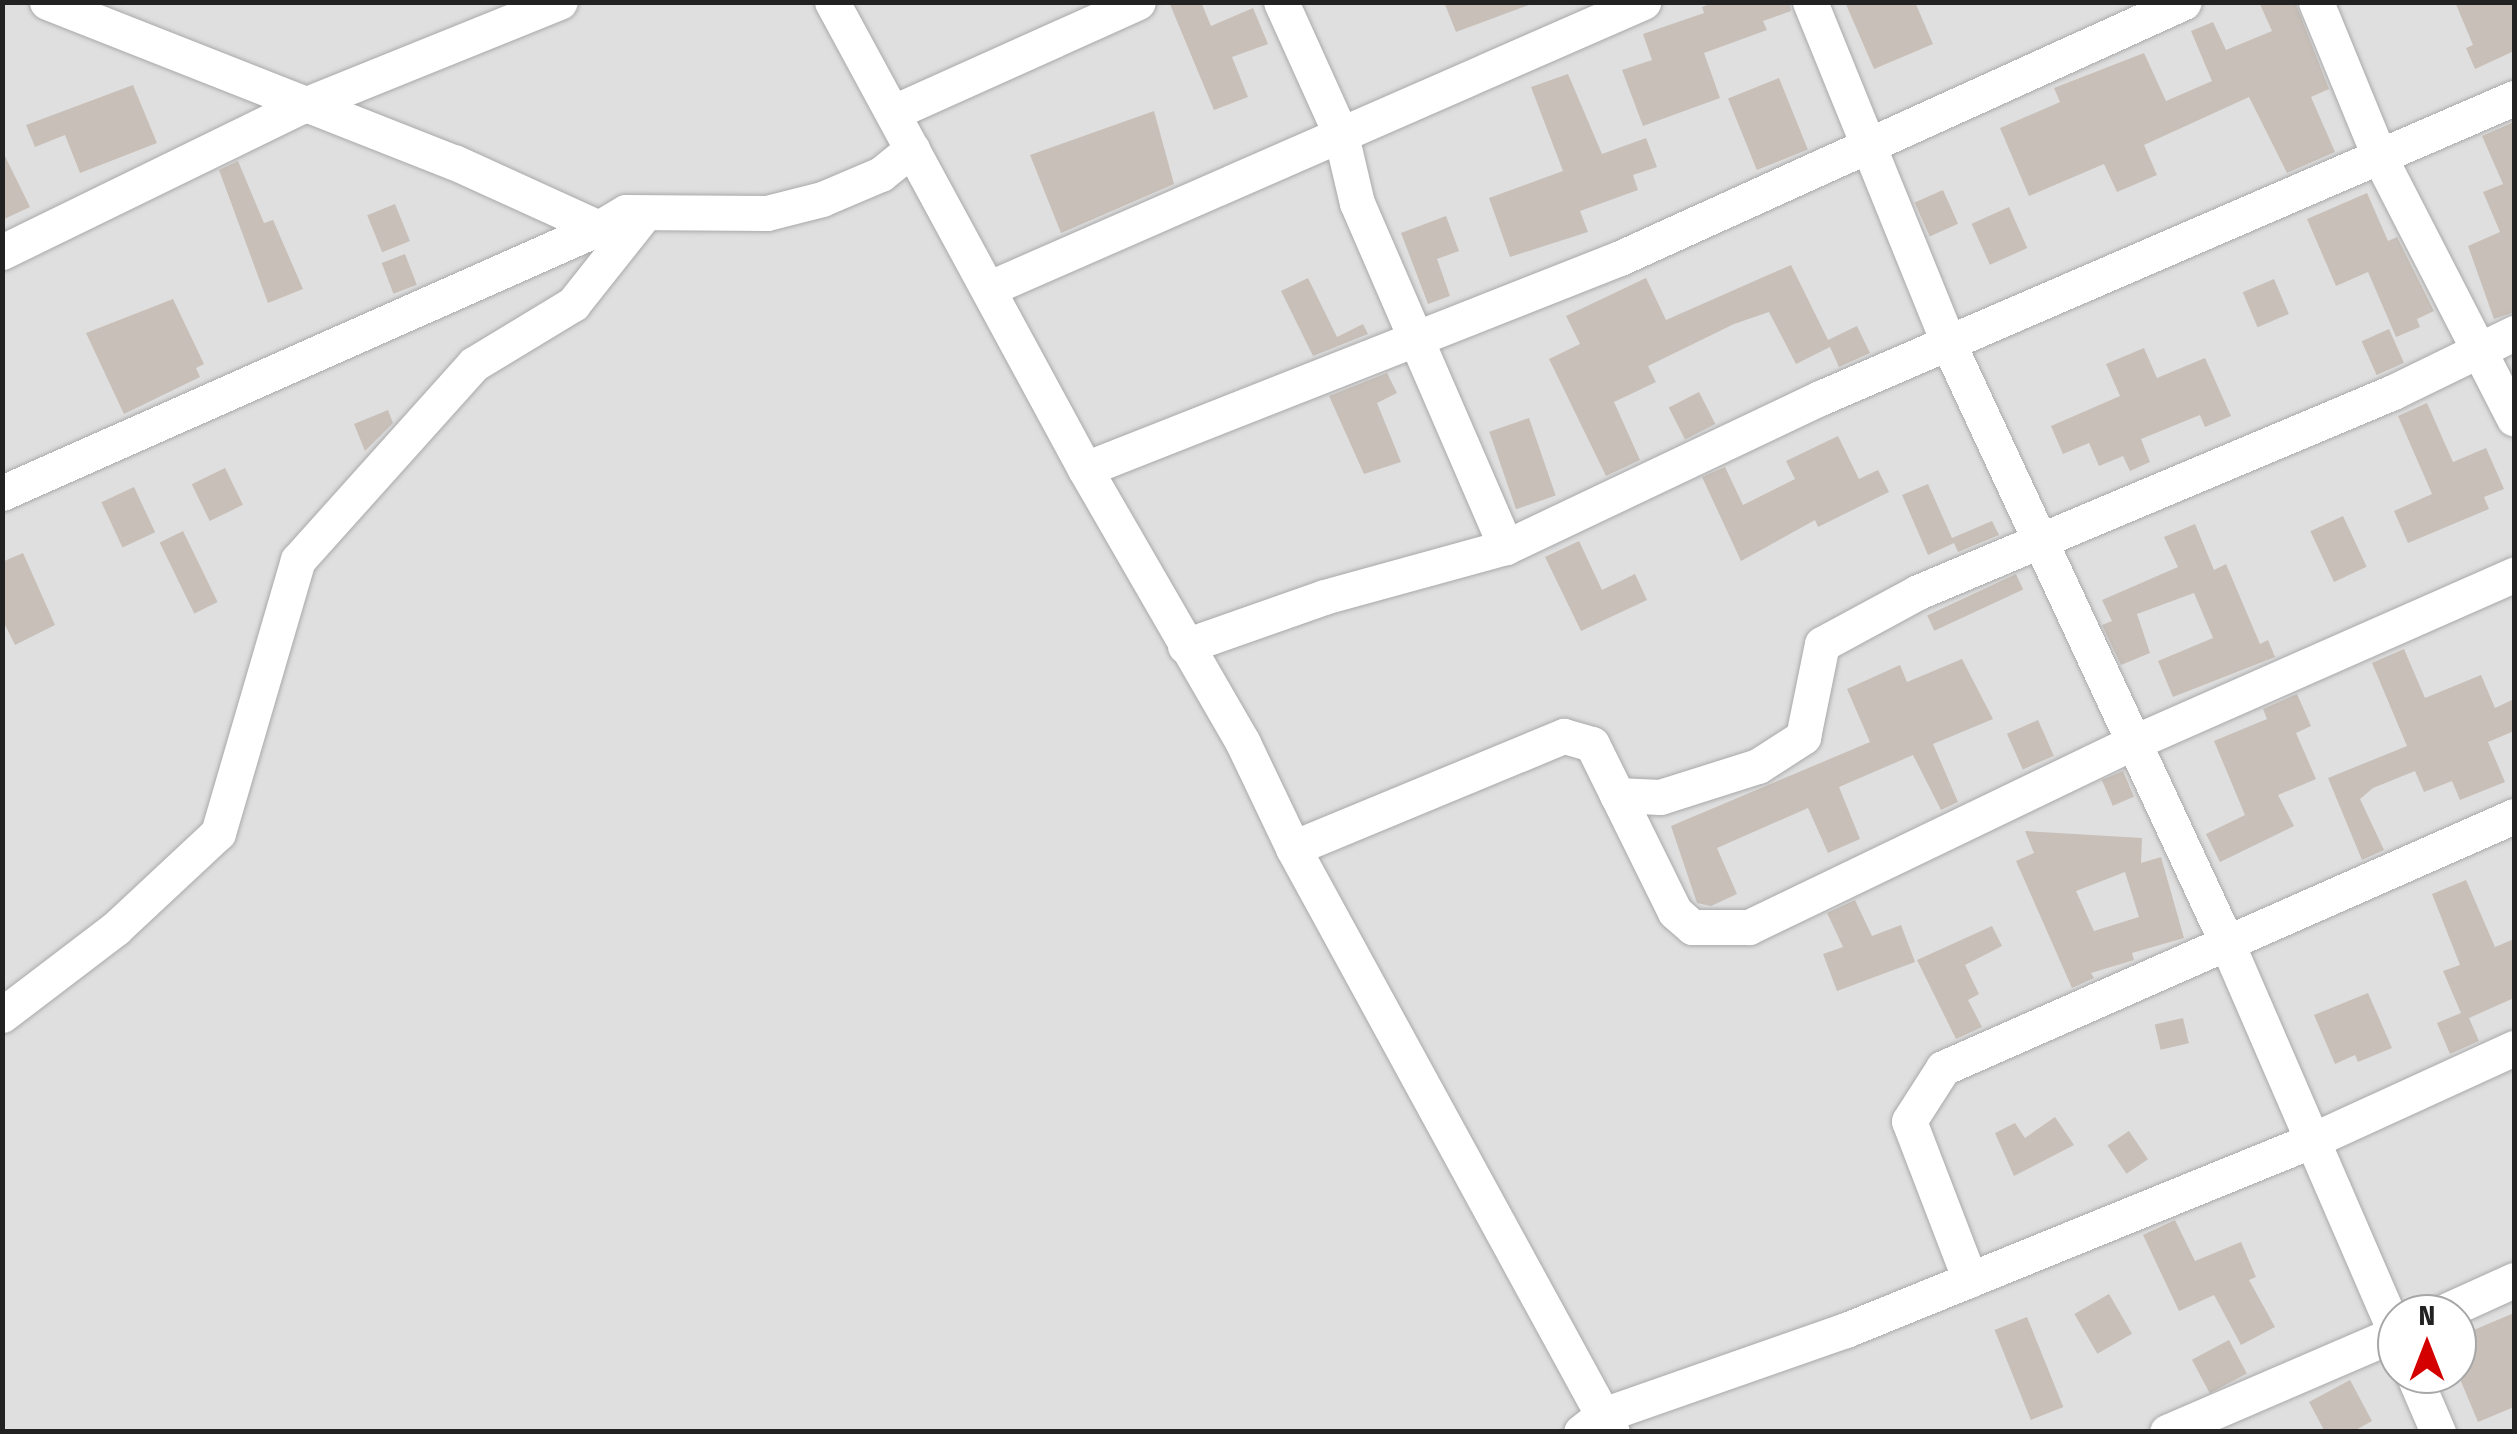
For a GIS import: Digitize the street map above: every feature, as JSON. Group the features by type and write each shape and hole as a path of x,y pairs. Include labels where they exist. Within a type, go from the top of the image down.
{"street":[{"path":"47,2 302,106 454,162 600,228"},
{"path":"2,252 302,106 560,2"},
{"path":"832,2 992,287 1084,469 1244,743 1293,848 1599,1426 2313,1140 2514,1048"},
{"path":"896,110 1138,2"},
{"path":"1280,2 1340,134 1356,203 1420,338 1506,547"},
{"path":"992,287 1644,2"},
{"path":"1810,2 1949,346 2130,744 2226,941 2379,1294"},
{"path":"1084,469 1420,338 1774,192 1869,141 2184,2"},
{"path":"2316,2 2380,158 2483,349 2514,419"},
{"path":"1184,646 1324,596 1506,547 1674,463 2514,98"},
{"path":"2,493 600,228 626,212 766,213 881,174 912,148"},
{"path":"2,1016 116,928 218,833 298,560 474,364 573,304 645,213"},
{"path":"1617,795 1660,797 1758,766 1802,737 1822,644 1918,592 2039,545 2514,333"},
{"path":"1293,848 1564,736 1592,744 1675,912 1692,928 1749,926 2130,744 2514,575"},
{"path":"1970,1280 1909,1120 1943,1068 2514,816"},
{"path":"2477,1297 2514,1280"},
{"path":"2167,1432 2377,1342"},
{"path":"2422,1394 2438,1432"}],"shaded area":[{"path":"3,3 2514,3 2514,1431 3,1432"}],"building":[{"path":"1169,2 1201,2 1211,26 1253,8 1268,44 1232,57 1248,97 1214,110"},
{"path":"1444,2 1529,2 1529,5 1456,32"},
{"path":"1715,2 1789,2 1791,11 1763,21 1767,30 1704,53 1720,98 1643,126 1622,70 1652,60 1643,34 1704,13 1702,7"},
{"path":"1845,2 1915,2 1933,44 1874,69"},
{"path":"2259,2 2295,2 2329,89 2311,97 2335,152 2287,173 2249,97 2144,145 2157,175 2117,192 2104,164 2029,196 2000,128 2060,102 2054,88 2144,53 2166,101 2212,81 2191,31 2213,22 2226,50 2272,31"},
{"path":"2455,2 2514,2 2514,51 2475,69 2466,48 2473,45"},
{"path":"1568,74 1602,154 1646,138 1657,167 1633,175 1638,190 1580,211 1588,232 1510,257 1489,198 1563,171 1531,87"},
{"path":"1779,78 1808,149 1757,170 1728,99"},
{"path":"133,85 157,143 80,173 65,135 35,147 26,125"},
{"path":"1154,111 1174,184 1061,233 1030,155"},
{"path":"2514,122 2514,312 2494,319 2468,246 2500,232 2483,192 2503,184 2482,136"},
{"path":"2,150 30,207 2,220"},
{"path":"238,161 264,223 273,220 303,289 268,303 219,170"},
{"path":"1943,190 1958,224 1930,236 1915,203"},
{"path":"2367,193 2388,241 2397,237 2434,311 2417,319 2420,327 2396,337 2368,272 2336,286 2307,219"},
{"path":"395,204 410,241 382,252 367,215"},
{"path":"2009,207 2027,248 1990,265 1972,224"},
{"path":"1446,216 1459,251 1437,259 1450,296 1428,304 1401,233"},
{"path":"405,254 417,285 393,294 382,263"},
{"path":"1791,265 1828,340 1857,326 1870,353 1839,367 1830,347 1796,364 1769,312 1734,324 1648,366 1656,382 1614,402 1640,460 1606,476 1549,359 1580,344 1566,316 1646,278 1666,320"},
{"path":"1308,278 1337,337 1363,324 1368,334 1313,356 1281,291"},
{"path":"2274,279 2289,314 2258,327 2243,292"},
{"path":"173,299 204,364 196,368 200,377 124,414 86,333"},
{"path":"2389,329 2404,363 2377,375 2362,341"},
{"path":"2144,348 2157,378 2205,358 2231,416 2205,427 2200,415 2141,439 2150,462 2130,471 2123,456 2099,466 2089,443 2063,454 2051,426 2120,396 2106,364"},
{"path":"1387,373 1397,393 1377,403 1401,462 1364,474 1329,396"},
{"path":"1699,392 1715,424 1685,440 1669,407"},
{"path":"2427,403 2453,462 2486,448 2504,489 2484,497 2489,509 2408,543 2394,511 2432,494 2398,416"},
{"path":"388,410 393,423 365,451 354,424"},
{"path":"1529,418 1556,496 1516,509 1489,432"},
{"path":"1838,436 1859,479 1878,470 1889,492 1818,527 1815,520 1741,561 1702,477 1725,467 1743,505 1795,479 1786,461"},
{"path":"225,468 243,505 210,521 192,484"},
{"path":"1928,484 1952,538 1992,521 1999,535 1958,552 1954,543 1928,555 1902,495"},
{"path":"134,487 155,532 123,548 101,502"},
{"path":"2343,516 2367,567 2334,582 2310,531"},
{"path":"2195,524 2214,570 2226,564 2260,644 2268,640 2275,657 2173,697 2158,661 2213,638 2194,593 2137,614 2150,653 2121,665 2102,625 2112,621 2102,600 2178,567 2164,537"},
{"path":"183,531 218,602 194,613 160,542"},
{"path":"1579,541 1602,590 1635,574 1647,600 1581,631 1545,557"},
{"path":"23,553 55,625 15,645 2,619 2,562"},
{"path":"2016,574 2023,589 1934,631 1927,615"},
{"path":"2404,649 2425,698 2481,675 2495,708 2514,699 2514,731 2488,742 2505,782 2460,800 2452,781 2424,792 2415,771 2373,788 2360,799 2384,850 2362,860 2328,778 2407,746 2372,663"},
{"path":"1962,659 1993,719 1933,744 1958,802 1941,810 1913,755 1839,787 1860,839 1828,853 1808,808 1717,848 1737,894 1711,906 1697,903 1671,826 1870,742 1847,689 1900,665 1907,682"},
{"path":"2297,694 2311,726 2296,733 2316,779 2278,795 2294,826 2220,862 2206,834 2245,815 2214,741 2267,719 2263,709"},
{"path":"2038,720 2054,756 2023,769 2007,734"},
{"path":"2123,771 2134,797 2113,806 2102,780"},
{"path":"2025,831 2142,838 2141,863 2161,857 2184,938 2132,953 2134,960 2091,973 2094,978 2072,988 2016,861 2034,853","holes":["2125,872 2139,917 2094,931 2076,891"]},
{"path":"2466,880 2495,947 2514,939 2514,998 2469,1018 2479,1041 2450,1054 2437,1023 2461,1013 2443,971 2460,965 2432,894"},
{"path":"1855,900 1872,936 1901,925 1915,962 1837,991 1823,954 1843,947 1827,913"},
{"path":"1992,926 2002,946 1965,965 1979,994 1968,1000 1982,1027 1956,1039 1917,960"},
{"path":"2368,993 2392,1048 2358,1062 2355,1055 2335,1064 2314,1015"},
{"path":"2183,1018 2189,1043 2161,1050 2155,1025"},
{"path":"2055,1117 2074,1145 2014,1176 1995,1133 2015,1123 2025,1138"},
{"path":"2129,1131 2148,1159 2126,1174 2107,1146"},
{"path":"2175,1220 2195,1261 2241,1242 2256,1277 2249,1280 2275,1327 2241,1345 2214,1295 2179,1311 2143,1235"},
{"path":"2109,1294 2132,1334 2097,1354 2074,1314"},
{"path":"2514,1313 2514,1407 2478,1422 2466,1394 2477,1394 2477,1329"},
{"path":"2027,1317 2063,1407 2031,1420 1995,1330"},
{"path":"2229,1340 2247,1374 2210,1393 2192,1360"},
{"path":"2350,1380 2372,1421 2352,1432 2325,1432 2309,1402"}]}
